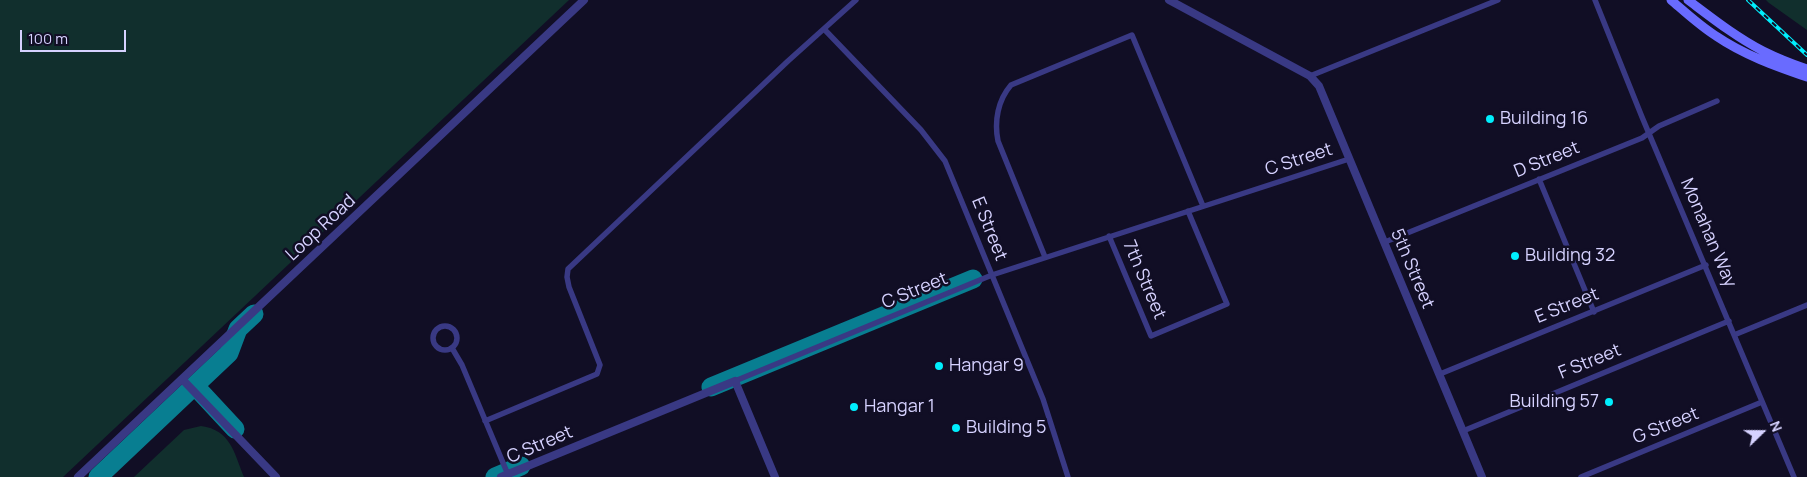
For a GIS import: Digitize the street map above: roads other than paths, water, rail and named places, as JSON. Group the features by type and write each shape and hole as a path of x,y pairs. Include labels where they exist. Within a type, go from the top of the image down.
{"main road":[{"path":"1671,0 1714,35 1738,50 1807,77"},
{"path":"1688,0 1748,42 1776,57 1807,69"}],"street":[{"name":"Loop Road","path":"78,477 584,0"},
{"path":"485,421 597,374 600,365 569,287 568,269 788,61 856,0"},
{"path":"1169,0 1310,76 1498,0"},
{"name":"Monahan Way","path":"1595,0 1794,477"},
{"name":"E Street","path":"824,29 940,152 950,172 1048,412 1068,477"},
{"path":"1045,257 998,140 996,125 1004,93 1011,85 1132,35 1203,206"},
{"name":"5th Street","path":"1310,76 1319,86 1482,477"},
{"name":"D Street","path":"1385,242 1642,138 1659,126 1717,100"},
{"name":"C Street","path":"506,476 992,275 1349,160"},
{"path":"1538,180 1594,312"},
{"name":"7th Street","path":"1109,236 1151,336 1227,304 1188,211"},
{"name":"E Street","path":"1440,374 1706,265"},
{"path":"1734,334 1807,305"},
{"name":"F Street","path":"1463,431 1729,321"},
{"path":"448,326 455,331 457,340 452,348 444,350 437,348 432,336 436,329 448,326"},
{"path":"452,348 462,365 506,476"},
{"path":"182,379 276,477"},
{"path":"735,381 775,477"},
{"name":"G Street","path":"1582,477 1762,402"}],"railway":[{"path":"1748,0 1807,55"}],"place":[{"name":"Building 16","path":"1490,119"},
{"name":"Building 32","path":"1515,256"},
{"name":"Hangar 9","path":"939,366"},
{"name":"Building 57","path":"1609,402"},
{"name":"Hangar 1","path":"854,407"},
{"name":"Building 5","path":"956,428"}]}
